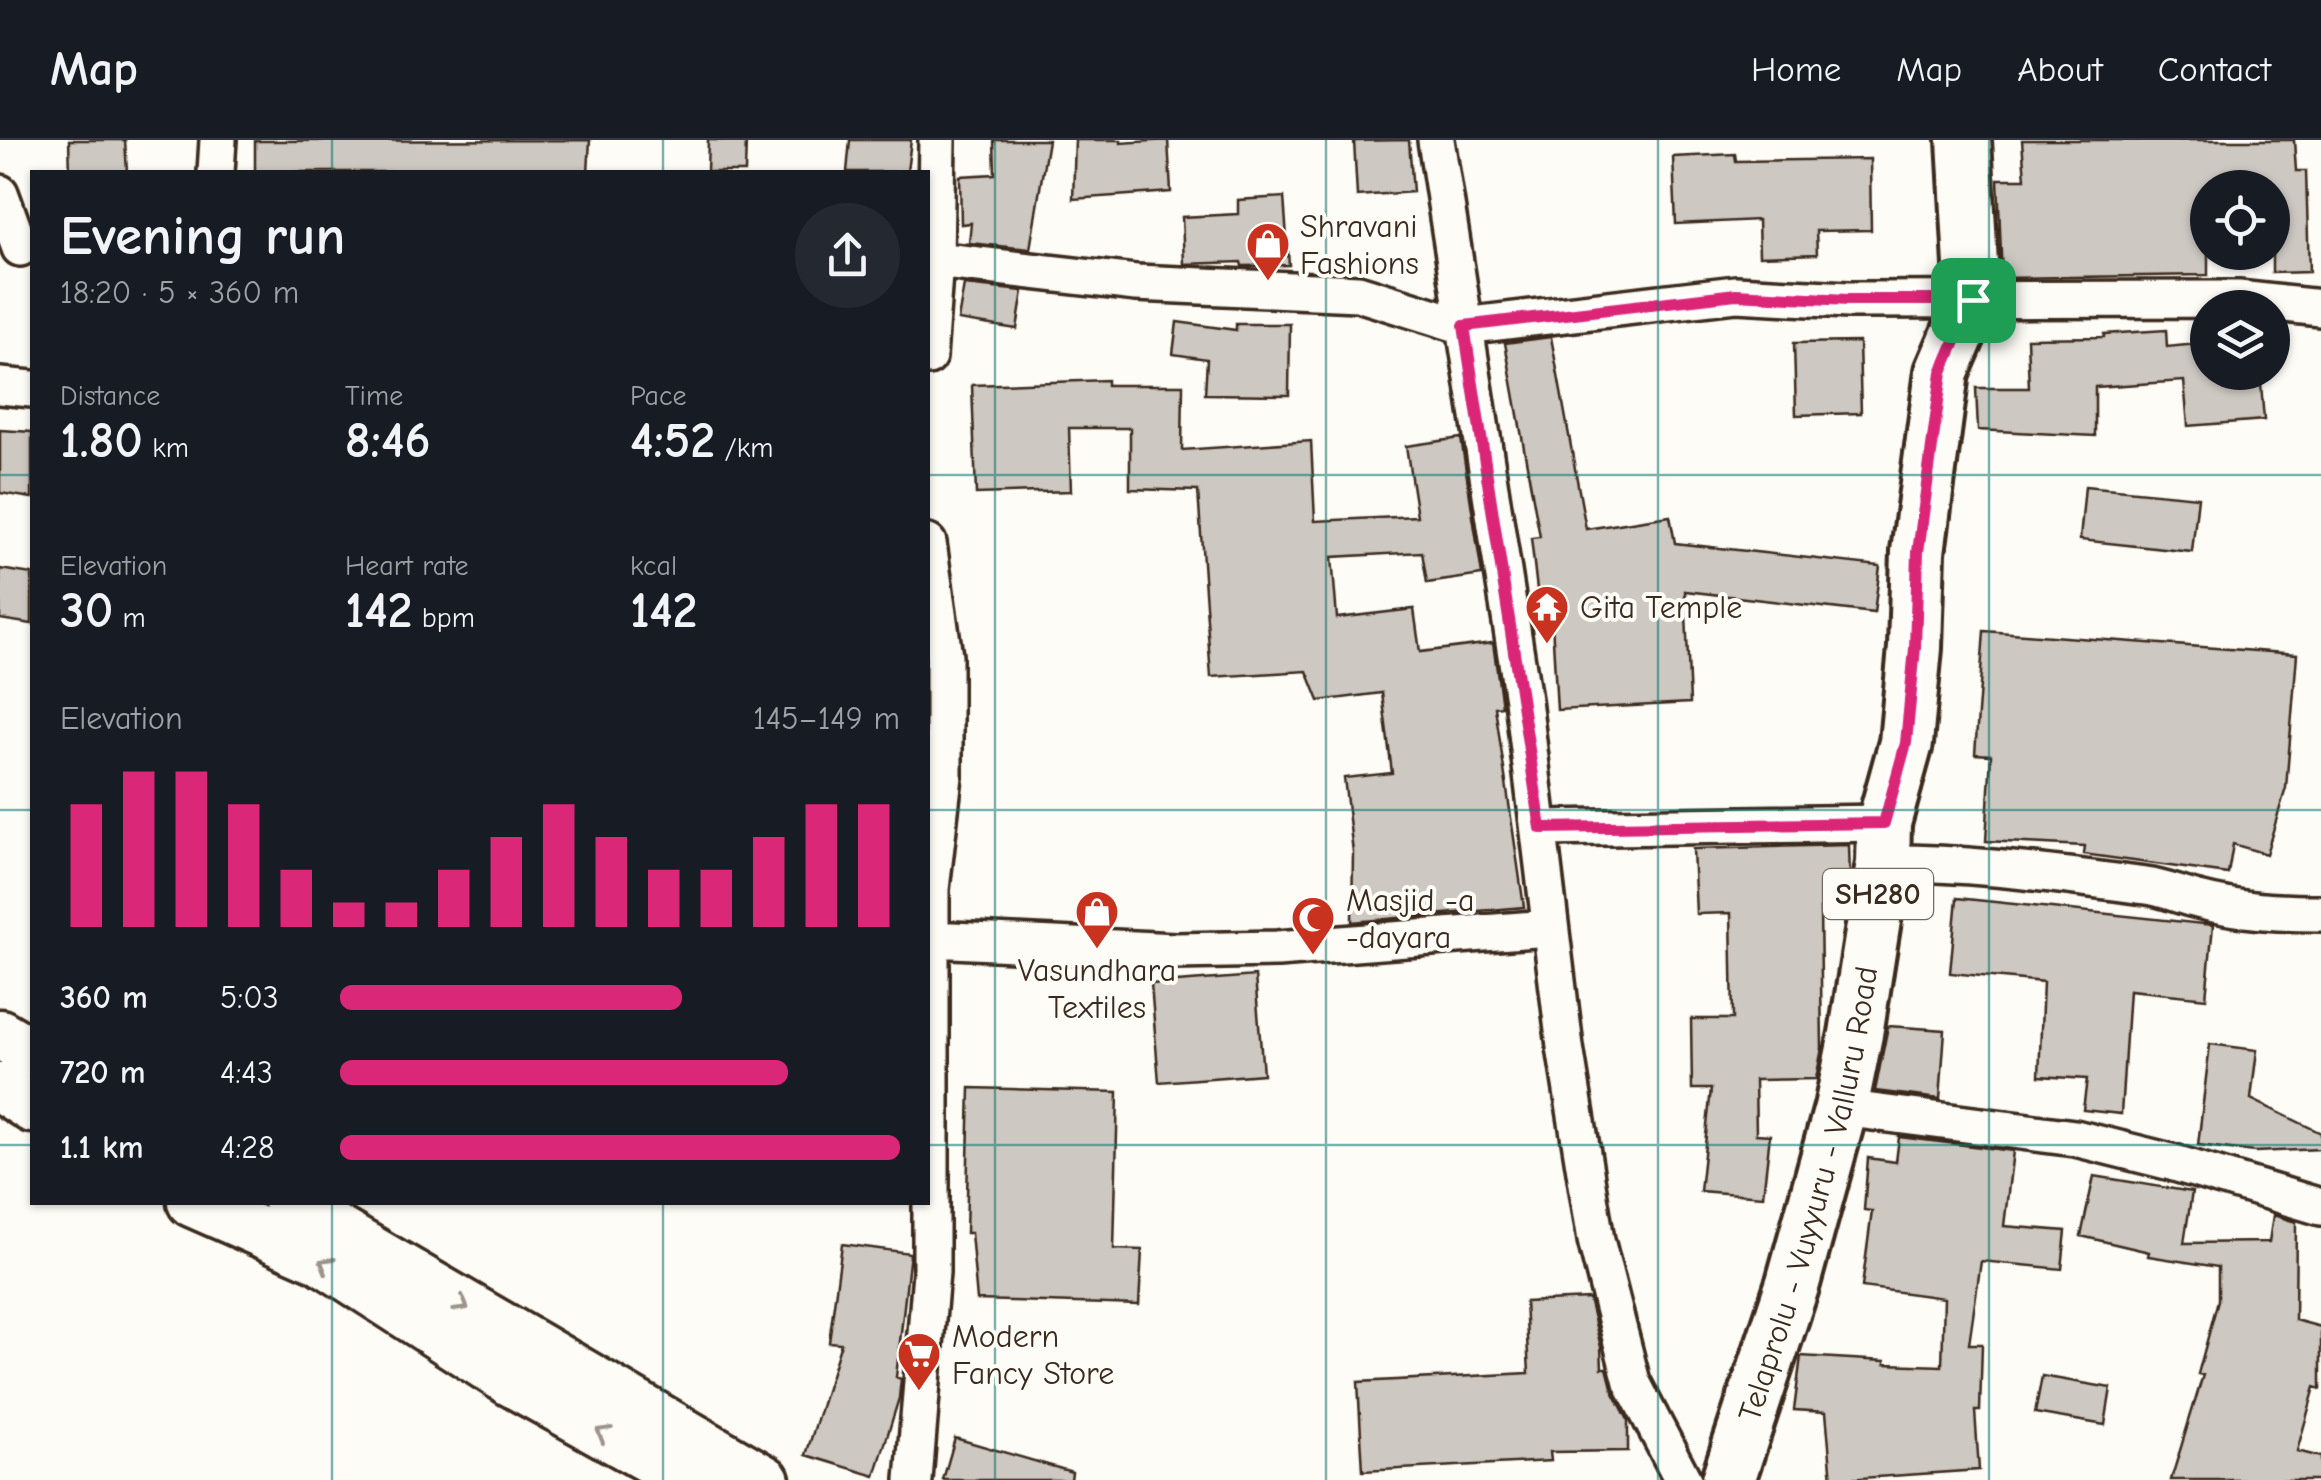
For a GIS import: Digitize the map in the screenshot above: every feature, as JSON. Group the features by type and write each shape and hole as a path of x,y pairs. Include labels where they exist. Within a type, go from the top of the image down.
{"main road":[{"name":"Telaprolu - Vuyyuru - Valluru Road","path":"1728,1480 1793,1283 1841,1108 1883,843 1906,743 1915,648 1918,552 1942,372 1973,300 1964,140"},
{"path":"0,1034 30,1052"},
{"path":"0,1087 30,1107"},
{"path":"199,1205 319,1258 510,1381 688,1480"},
{"path":"293,1205 765,1480"}],"street":[{"path":"216,170 218,140"},
{"path":"930,292 937,140"},
{"path":"1436,140 1541,828 1577,1133 1607,1288 1632,1382 1683,1480"},
{"path":"0,193 17,248"},
{"path":"931,260 1136,283 1358,293 1464,326 1736,294 1848,300 2238,299 2321,308"},
{"path":"0,386 30,389"},
{"path":"930,556 944,656 944,776 931,890 930,996"},
{"path":"1541,828 1883,843 1951,862 2149,886 2200,901 2268,913 2321,913"},
{"path":"932,939 1175,951 1260,949 1550,928"},
{"path":"0,1034 30,1029"},
{"path":"1841,1108 2075,1138 2321,1207"},
{"path":"914,1480 931,1272 930,1148"}],"building":[{"path":"69,140 125,140 127,170 70,170"},
{"path":"590,140 588,170 255,170 255,141"},
{"path":"708,140 746,140 745,170 707,170"},
{"path":"850,140 911,140 907,170 847,170"},
{"path":"994,140 1048,140 1030,249 969,243 971,223 961,224 960,176 995,174"},
{"path":"1075,140 1168,140 1171,192 1073,199"},
{"path":"1409,140 1413,192 1357,196 1354,141"},
{"path":"2022,140 2294,140 2296,171 2306,171 2309,272 2272,273 2290,270 2290,170 2190,170 2190,270 2208,270 2208,275 2002,278 1998,179 2025,179"},
{"path":"1735,154 1736,161 1870,159 1871,230 1816,231 1817,254 1759,256 1758,220 1676,224 1673,157"},
{"path":"1284,197 1289,265 1184,264 1182,217 1238,214 1238,200"},
{"path":"964,285 1023,291 1017,329 958,320"},
{"path":"1177,322 1236,330 1236,324 1290,324 1289,395 1205,394 1207,359 1173,354"},
{"path":"2166,330 2167,347 2190,345 2190,390 2262,390 2264,420 2188,426 2184,381 2095,387 2095,436 1978,430 1976,388 2029,388 2027,338"},
{"path":"1551,337 1586,529 1670,516 1675,543 1880,566 1874,613 1685,591 1690,703 1557,710 1551,605 1539,607 1531,538 1540,537 1505,343"},
{"path":"1859,342 1861,413 1796,415 1794,343"},
{"path":"1107,380 1107,385 1183,385 1182,450 1311,441 1315,521 1417,516 1406,446 1461,438 1482,575 1427,583 1422,552 1332,557 1337,618 1414,609 1420,652 1493,643 1502,706 1495,707 1524,907 1352,922 1353,852 1344,778 1392,773 1382,693 1319,701 1307,671 1211,677 1198,491 1130,489 1130,428 1069,428 1071,491 976,494 972,385"},
{"path":"0,430 30,432 30,498 0,493"},
{"path":"2085,486 2198,497 2192,552 2080,540"},
{"path":"0,569 30,574 30,624 0,619"},
{"path":"1984,631 2297,654 2286,788 2266,854 2233,844 2228,874 2083,854 2084,846 1986,841 1991,755 1975,754"},
{"path":"1849,845 1846,908 1820,909 1822,1048 1816,1079 1755,1080 1756,1134 1770,1135 1763,1196 1700,1191 1711,1089 1692,1089 1691,1019 1733,1019 1731,913 1696,914 1693,849"},
{"path":"1957,898 2213,925 2206,998 2129,990 2121,1114 2083,1110 2087,1079 2039,1076 2043,982 1950,973"},
{"path":"1255,976 1263,1074 1159,1082 1151,984"},
{"path":"1888,1026 1945,1030 1940,1099 1875,1091"},
{"path":"2210,1044 2257,1050 2251,1099 2321,1133 2321,1149 2255,1152 2198,1145"},
{"path":"970,1088 1118,1092 1114,1249 1142,1250 1139,1305 977,1300 971,1233 966,1233"},
{"path":"1899,1137 2013,1151 2004,1226 2066,1231 2062,1269 1981,1261 1969,1344 1982,1344 1980,1411 1975,1411 1979,1470 1832,1480 1826,1412 1794,1410 1801,1356 1942,1366 1944,1298 1862,1287 1872,1211 1864,1210 1868,1158 1896,1162"},
{"path":"2094,1176 2192,1192 2184,1243 2269,1242 2273,1215 2296,1222 2295,1320 2321,1327 2321,1389 2315,1387 2297,1451 2321,1457 2321,1480 2171,1480 2203,1375 2198,1374 2218,1300 2218,1267 2148,1256 2149,1252 2081,1236"},
{"path":"842,1244 910,1253 896,1377 901,1379 899,1398 875,1476 806,1455 841,1343 829,1342"},
{"path":"1589,1299 1602,1368 1607,1368 1613,1391 1628,1420 1628,1451 1550,1452 1551,1461 1363,1471 1358,1382 1529,1373 1525,1302"},
{"path":"2042,1376 2111,1388 2105,1425 2035,1413"},
{"path":"955,1438 1072,1472 1071,1480 943,1480"}],"place":[{"name":"Shravani Fashions","path":"1268,282"},
{"name":"Gita Temple","path":"1547,645"},
{"name":"Vasundhara Textiles","path":"1097,950"},
{"name":"Masjid -a -dayara","path":"1313,956"},
{"name":"Modern Fancy Store","path":"919,1392"}],"route":[{"path":"1736,294 1848,300 1973,300 1942,372 1918,552 1915,648 1906,743 1884,823 1541,828 1464,326 1736,294"}]}
